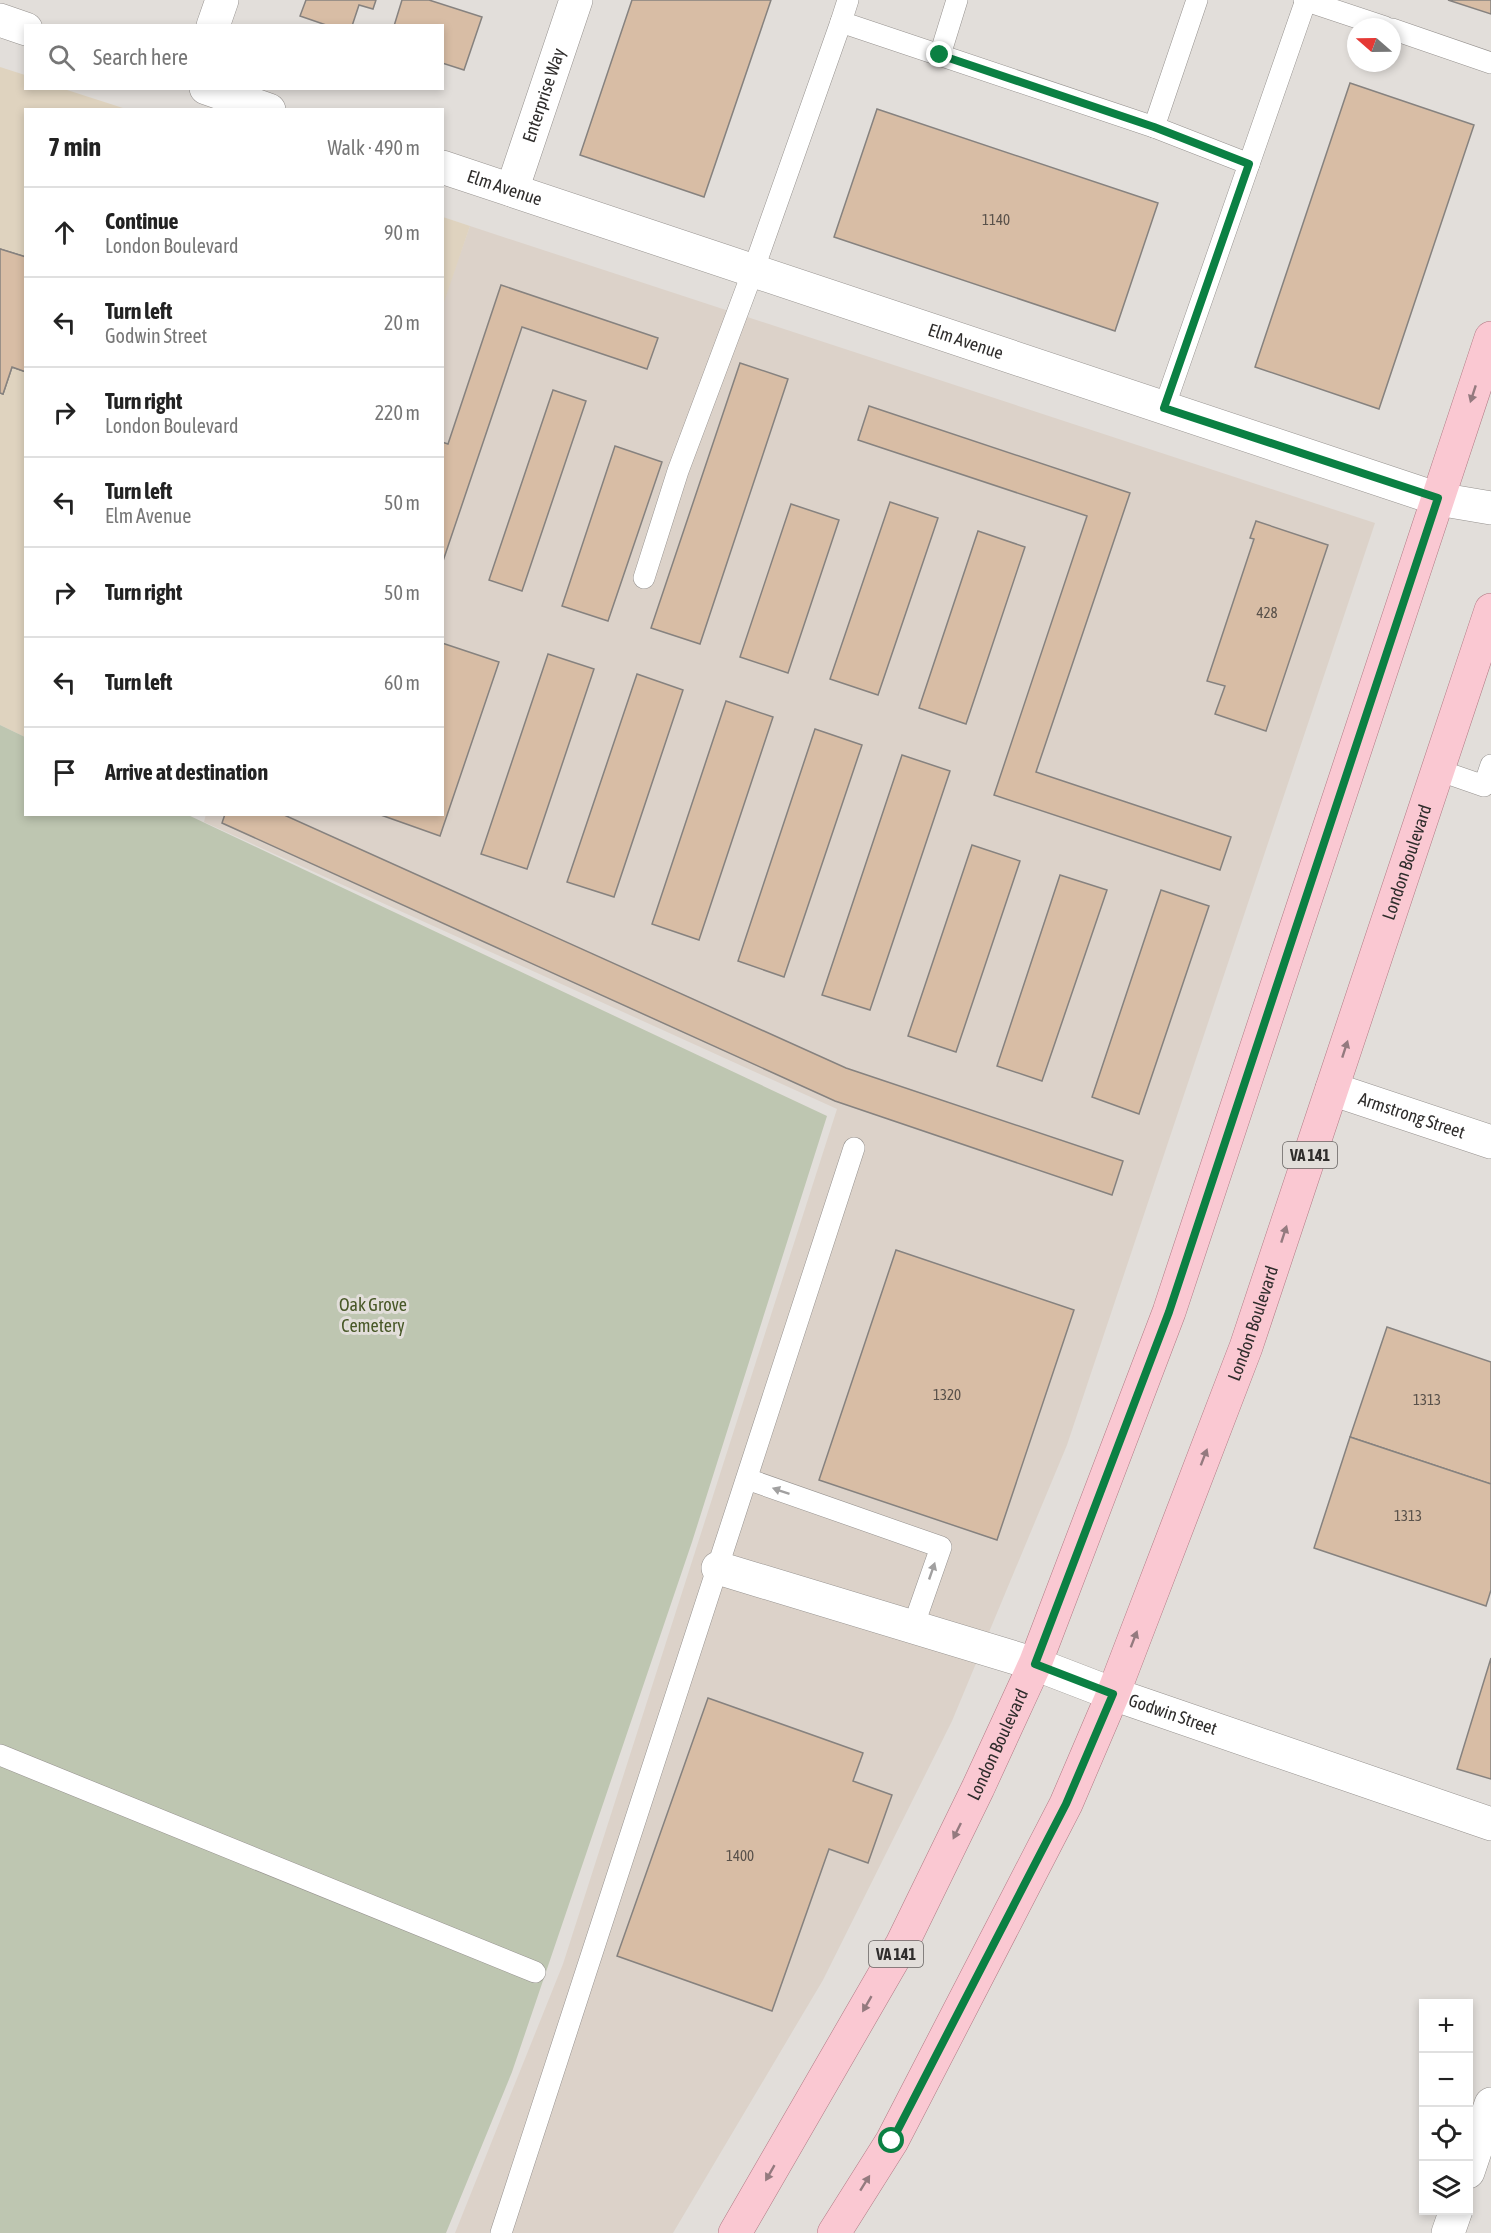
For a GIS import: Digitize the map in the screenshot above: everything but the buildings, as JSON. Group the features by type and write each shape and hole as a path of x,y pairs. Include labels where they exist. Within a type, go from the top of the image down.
{"main road":[{"name":"London Boulevard","path":"735,2233 902,1944 1035,1664 1169,1312 1491,338"},
{"name":"London Boulevard","path":"834,2233 892,2141 1066,1804 1113,1694 1246,1347 1489,621"}],"street":[{"path":"214,24 222,0"},
{"name":"Enterprise Way","path":"512,190 576,0"},
{"path":"0,20 24,27"},
{"path":"212,90 263,108"},
{"name":"Elm Avenue","path":"444,168 1438,498 1491,508"},
{"name":"Armstrong Street","path":"1332,1089 1491,1142"},
{"name":"Godwin Street","path":"718,1568 1035,1664 1113,1694 1491,1824"},
{"path":"1472,2161 1491,2104"},
{"path":"1448,2233 1455,2215"}],"lane":[{"path":"644,578 682,461 753,271 848,0"},
{"path":"940,55 957,0"},
{"path":"1154,127 1197,0"},
{"path":"1164,408 1305,0 1358,18"},
{"path":"841,22 1154,127 1249,164"},
{"path":"1401,32 1491,63"},
{"path":"1438,770 1484,786 1491,765"},
{"path":"501,2233 854,1148"},
{"path":"747,1479 940,1547 913,1627"},
{"path":"0,1755 535,1972"}],"shaded area":[{"path":"0,67 24,75 24,90 67,90 123,108 24,108 24,737 0,725"},
{"path":"444,218 470,226 444,302"},
{"path":"470,226 1375,523 1067,1445 952,1721 823,1980 673,2233 455,2233 563,1964 837,1109 204,822 206,816 444,816 444,299"}],"green space":[{"name":"Oak Grove Cemetery","path":"0,725 24,737 24,816 190,816 827,1116 692,1542 512,2072 446,2233 0,2233"}],"route":[{"path":"892,2141 1066,1804 1113,1694 1035,1664 1169,1312 1438,498 1164,408 1249,164 1154,127 940,55"}]}
